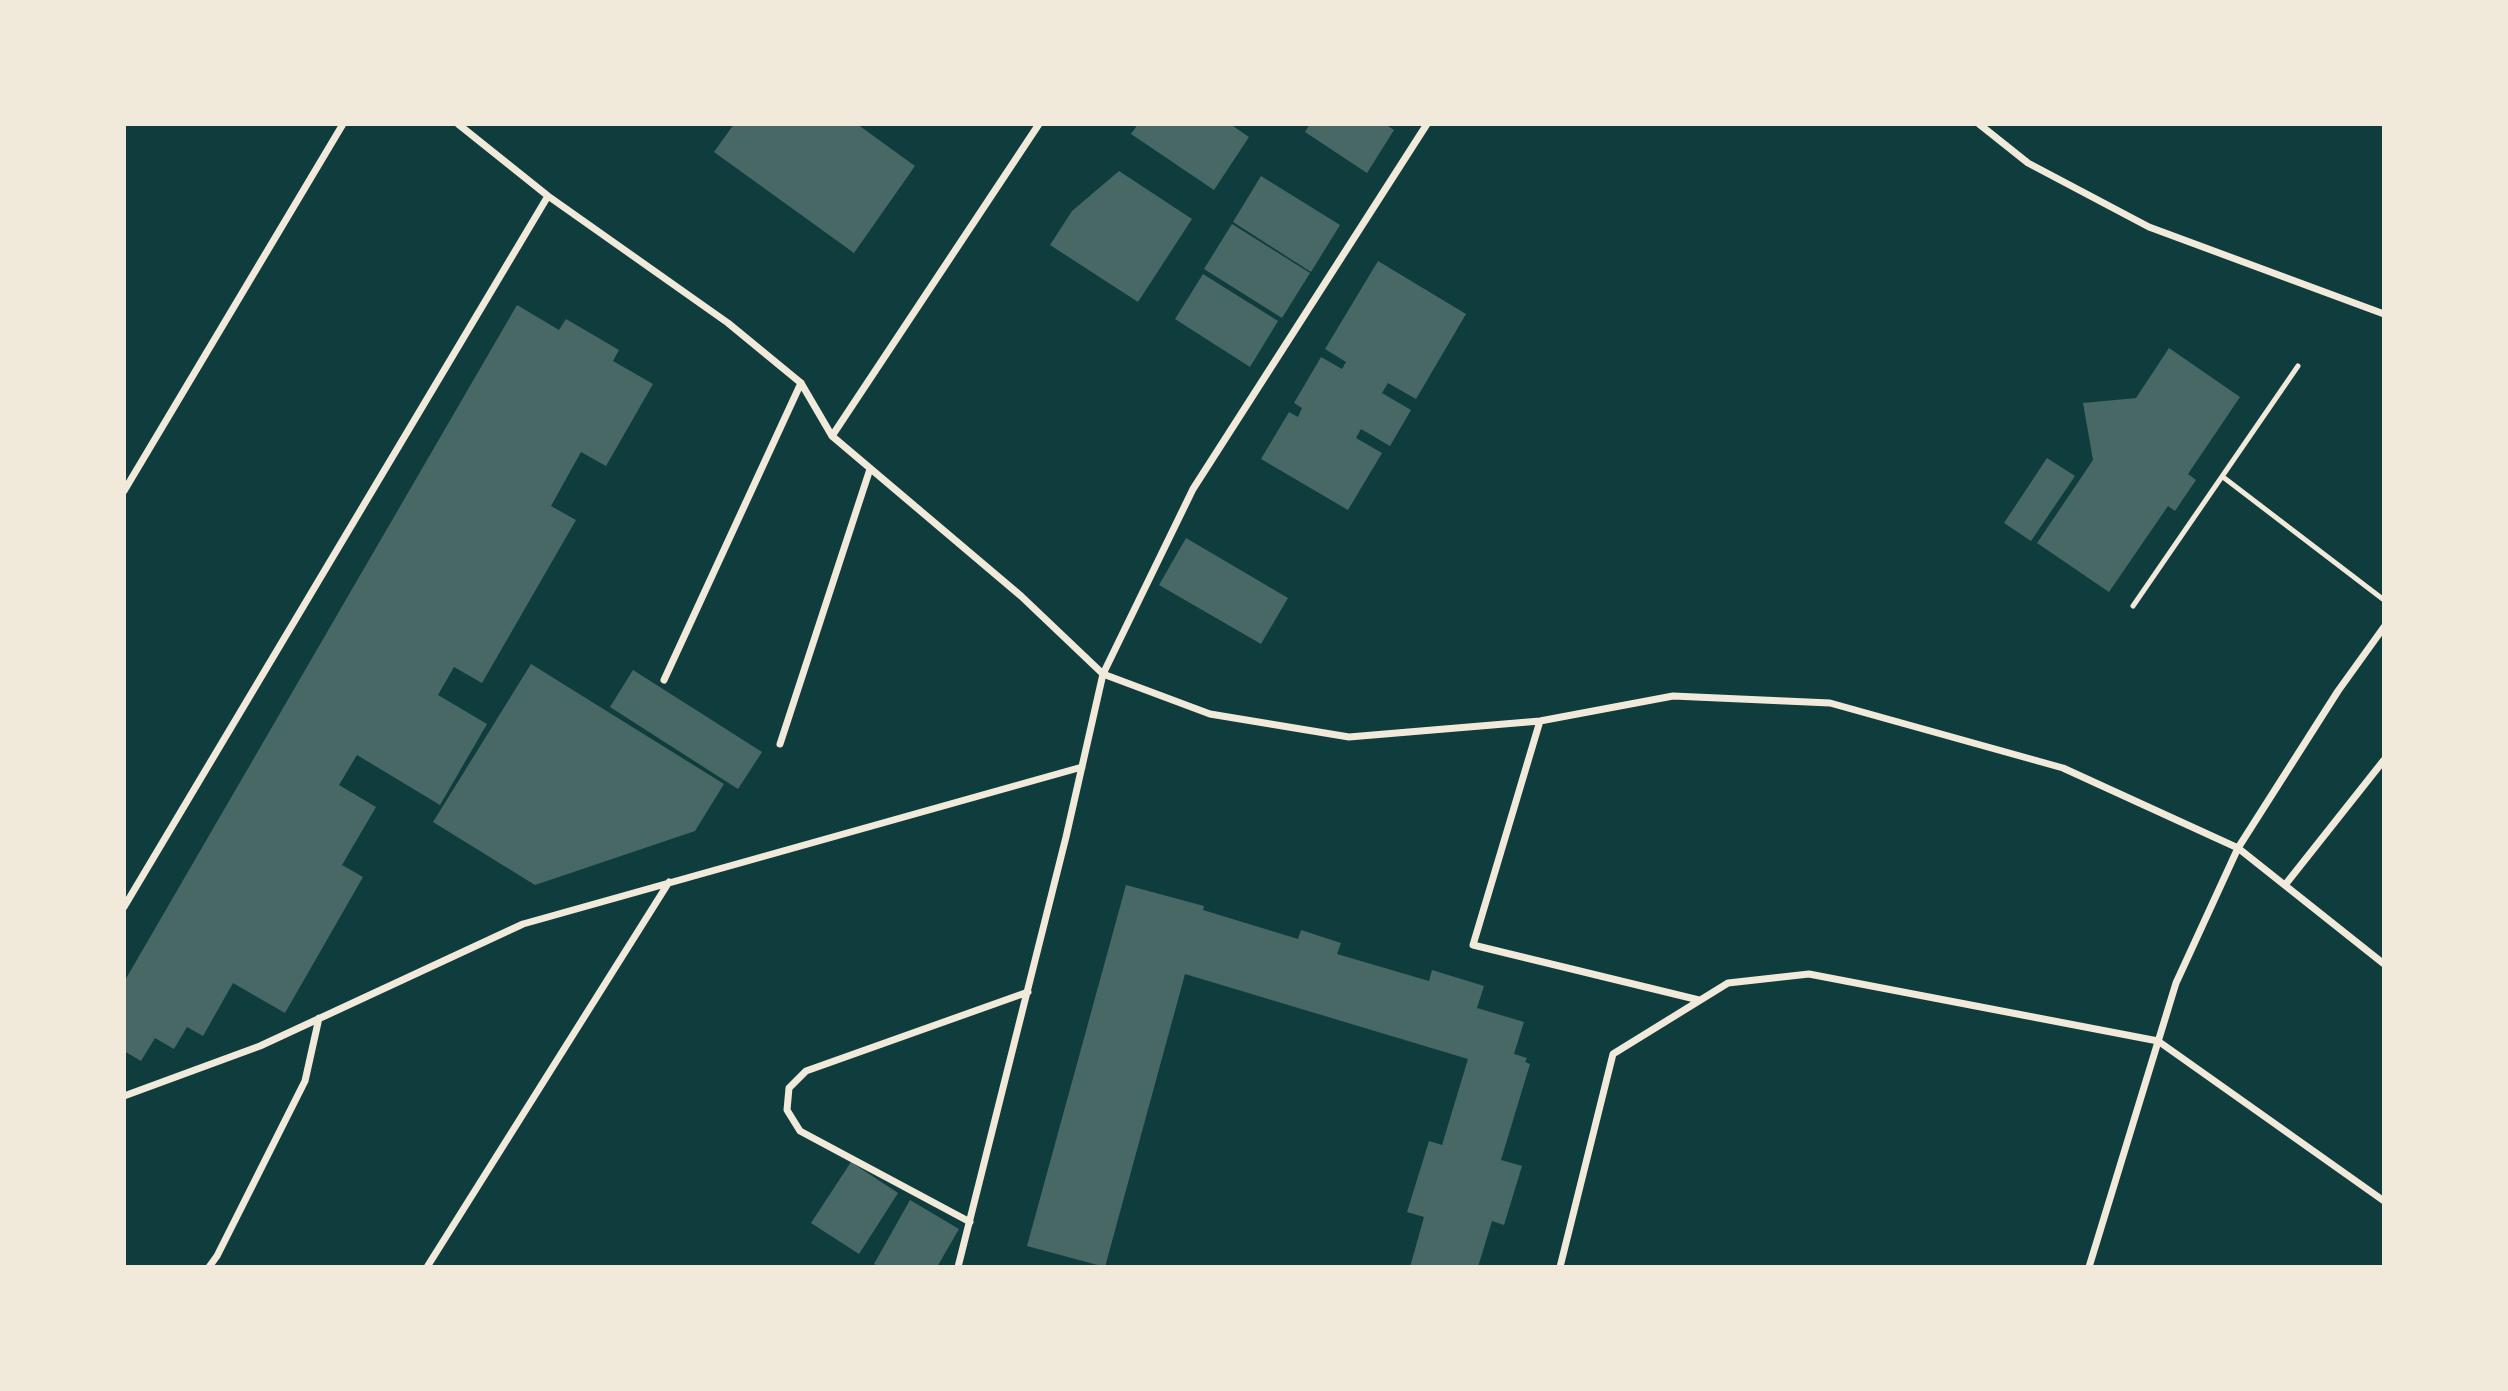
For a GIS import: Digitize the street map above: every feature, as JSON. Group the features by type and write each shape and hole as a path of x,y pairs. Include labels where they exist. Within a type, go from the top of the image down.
{"street":[{"path":"124,492 343,124"},
{"path":"458,124 548,196 728,323 801,383 832,436 1021,596 1102,674 1210,714 1349,737 1540,721 1673,695 1830,703 2063,768 2238,848 2384,964"},
{"path":"832,436 1039,124"},
{"path":"958,1267 1028,992 1102,674 1193,489 1427,124"},
{"path":"1979,124 2028,163 2149,227 2384,314"},
{"path":"124,907 548,196"},
{"path":"664,680 801,383"},
{"path":"780,744 870,469"},
{"path":"2090,1267 2176,983 2238,848 2338,691 2384,627"},
{"path":"1540,721 1473,946 1699,1000"},
{"path":"2285,885 2384,760"},
{"path":"124,1096 260,1046 523,924 1082,767"},
{"path":"427,1267 669,883"},
{"path":"1560,1267 1613,1054 1728,983 1810,974 2158,1041 2384,1201"},
{"path":"970,1222 800,1131 787,1110 789,1088 806,1070 1028,992"},
{"path":"209,1267 305,1081 319,1018"}],"lane":[{"path":"2133,606 2298,366"},
{"path":"2223,477 2384,600"}],"building":[{"path":"734,124 857,124 915,166 854,253 714,152"},
{"path":"1138,124 1230,124 1249,137 1214,190 1131,134"},
{"path":"1310,124 1385,124 1394,130 1367,173 1305,132"},
{"path":"1119,171 1192,219 1138,302 1050,245 1072,211"},
{"path":"1261,176 1340,225 1311,272 1233,222"},
{"path":"1232,224 1310,273 1282,318 1204,269"},
{"path":"1378,261 1466,314 1416,399 1388,383 1382,393 1411,410 1390,446 1361,429 1356,438 1382,453 1348,510 1261,459 1289,412 1298,417 1302,408 1294,403 1321,357 1342,369 1346,362 1325,349"},
{"path":"1203,274 1278,321 1250,367 1175,319"},
{"path":"517,305 559,330 566,319 619,350 613,361 653,384 606,466 581,452 551,506 576,520 482,683 454,667 438,695 487,724 440,805 357,755 339,785 376,807 342,865 363,877 285,1013 233,983 203,1036 187,1027 174,1049 155,1038 141,1061 124,1051 124,982"},
{"path":"2169,348 2240,397 2188,474 2196,480 2175,511 2168,506 2109,592 2037,543 2093,460 2083,403 2136,398"},
{"path":"2047,458 2075,476 2031,541 2004,523"},
{"path":"1186,538 1288,598 1261,644 1159,585"},
{"path":"531,664 724,784 695,831 535,885 433,822"},
{"path":"633,670 762,752 738,789 610,707"},
{"path":"1126,885 1204,906 1203,910 1298,939 1301,930 1341,943 1337,954 1429,981 1432,970 1484,986 1477,1008 1524,1022 1514,1054 1527,1058 1525,1062 1530,1064 1501,1160 1522,1166 1504,1225 1492,1221 1478,1267 1410,1267 1424,1217 1407,1212 1429,1141 1442,1145 1468,1059 1185,974 1105,1267 1027,1246"},
{"path":"851,1162 898,1193 859,1254 811,1223"},
{"path":"910,1200 959,1229 937,1267 880,1267 874,1264"}]}
